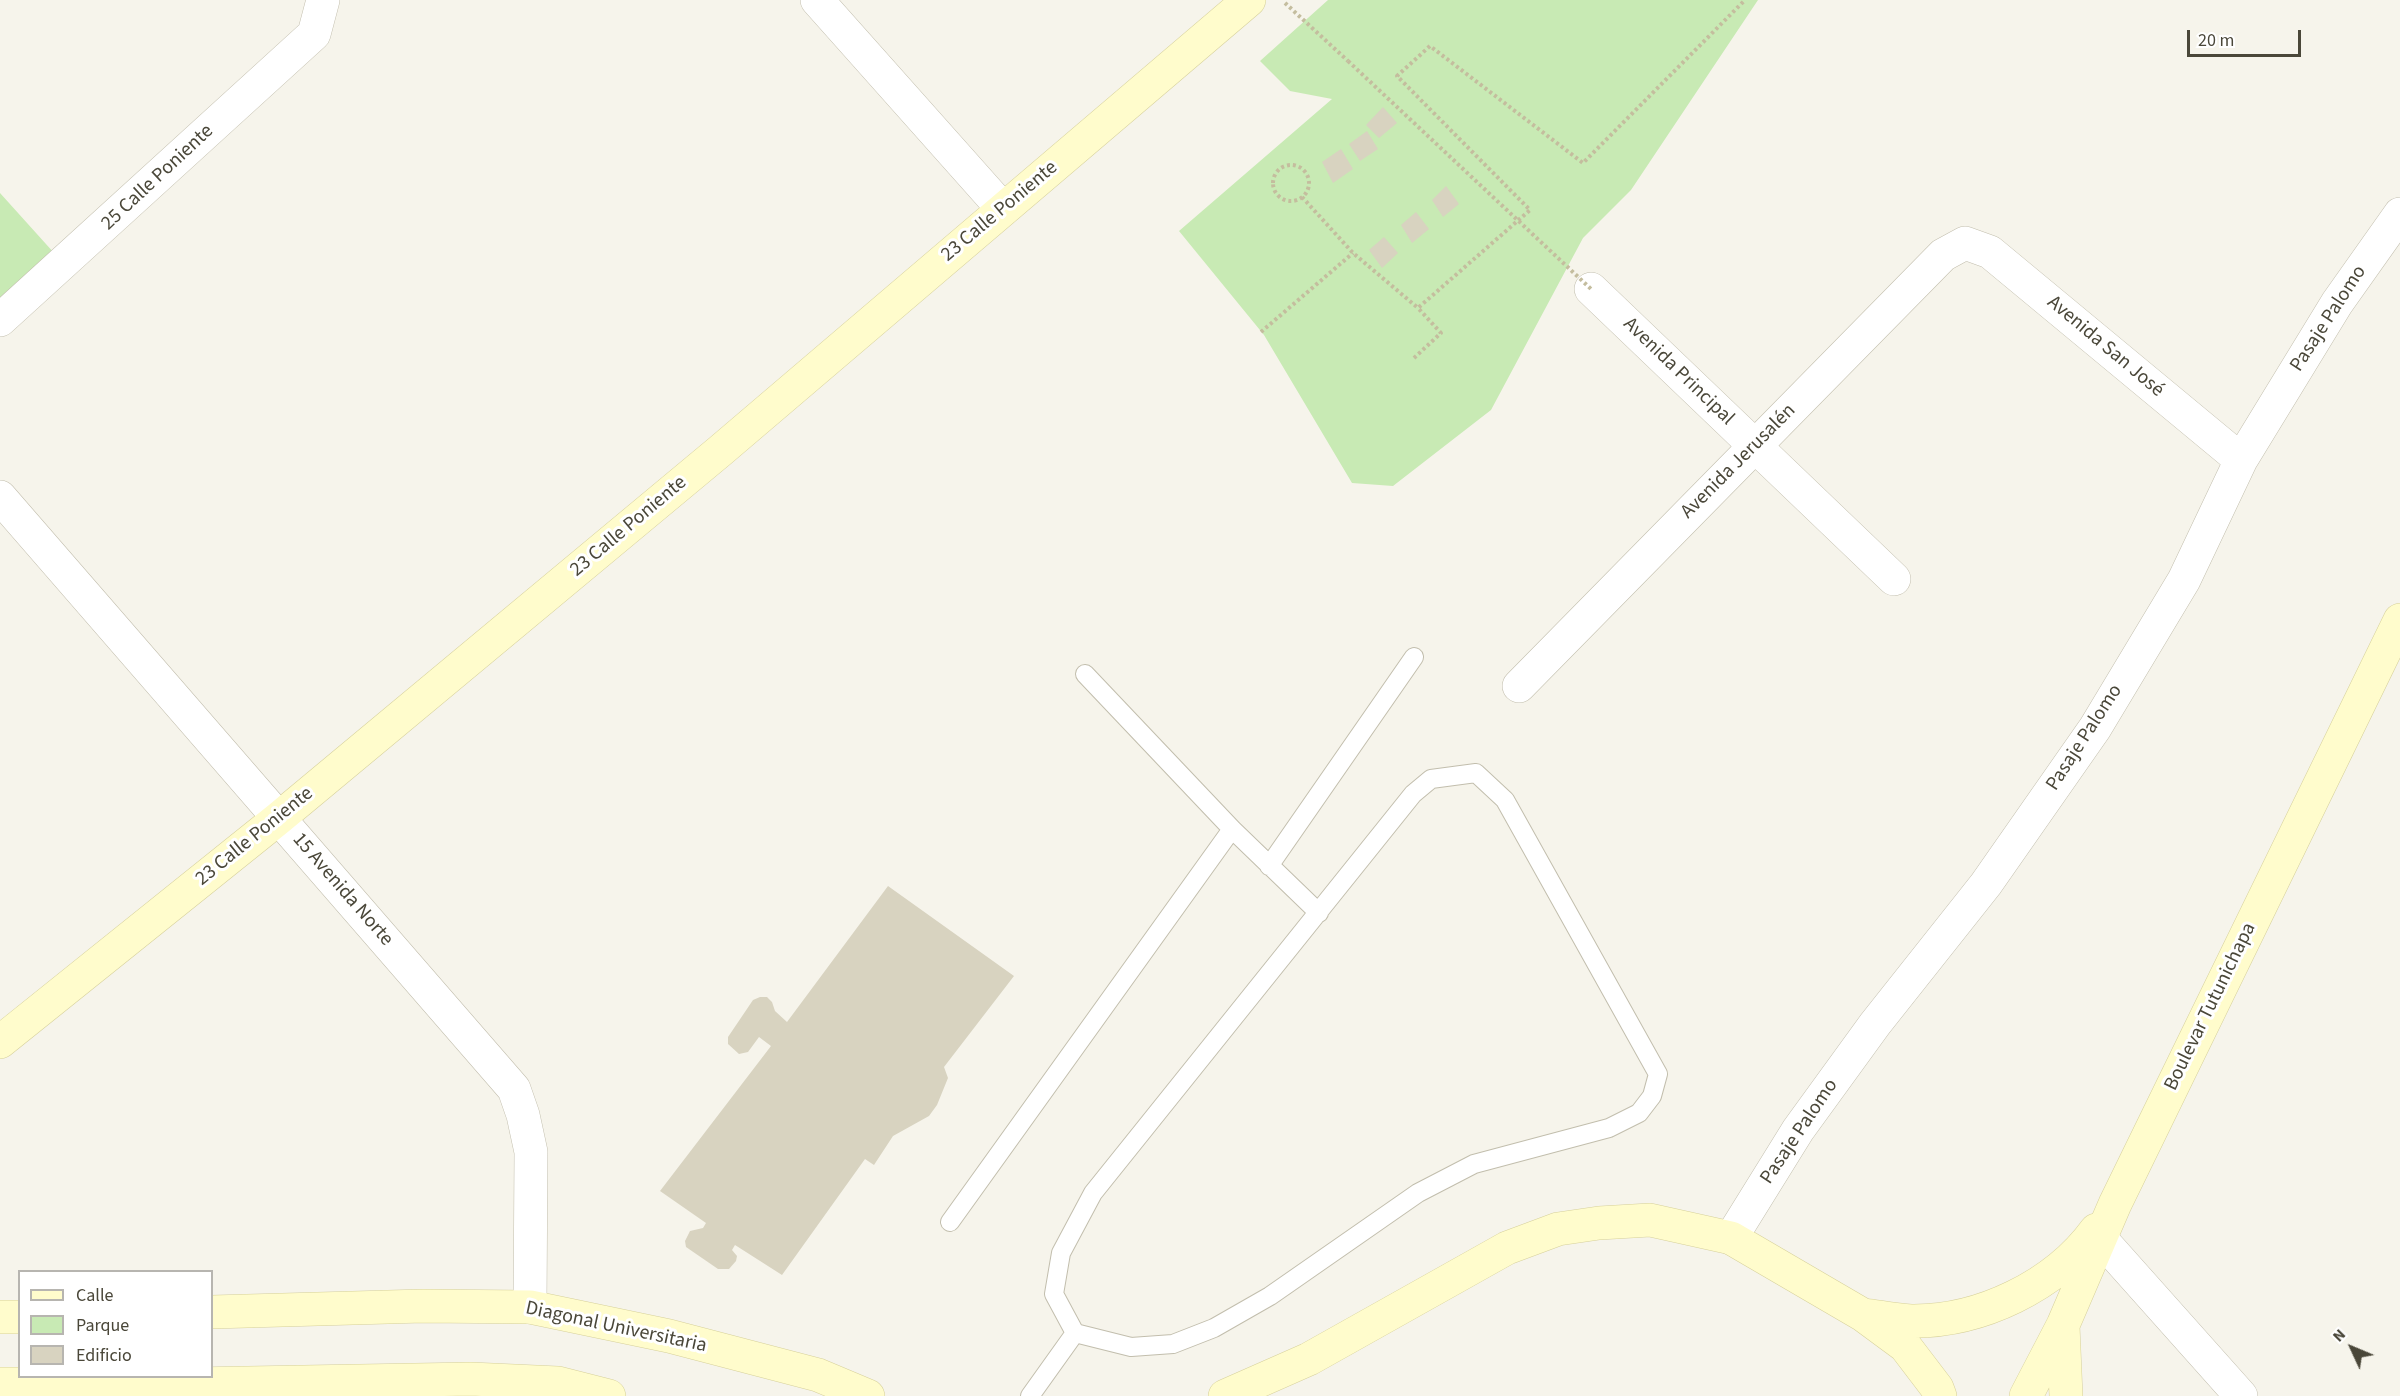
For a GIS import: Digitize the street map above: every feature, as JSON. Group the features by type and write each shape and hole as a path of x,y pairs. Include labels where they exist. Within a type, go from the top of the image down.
{"main road":[{"name":"23 Calle Poniente","path":"0,1042 279,818 720,451 1249,0"},
{"name":"Boulevar Tutunichapa","path":"2026,1396 2063,1325 2115,1204 2400,620"},
{"path":"1863,1315 1911,1321 1960,1316 2006,1301 2049,1276 2086,1244 2115,1204"},
{"path":"1225,1396 1309,1359 1507,1248 1558,1229 1599,1223 1650,1220 1731,1238 1863,1315 1905,1346 1937,1388 1940,1396"},
{"name":"Diagonal Universitaria","path":"213,1312 423,1306 530,1307 669,1336 818,1375 868,1396"},
{"path":"0,1317 18,1317"},
{"path":"2063,1325 2066,1396"},
{"path":"1279,1396 1309,1359"},
{"path":"0,1384 192,1390 471,1379 558,1383 609,1396"}],"street":[{"name":"25 Calle Poniente","path":"0,320 314,34 323,0"},
{"path":"816,0 1003,209"},
{"name":"Pasaje Palomo","path":"1731,1238 1798,1130 1875,1024 1986,884 2095,728 2184,580 2241,460 2337,303 2400,214"},
{"name":"Avenida San José","path":"1965,243 1990,252 2241,460"},
{"name":"Avenida Jerusalén","path":"1519,686 1943,255 1965,243"},
{"name":"Avenida Principal","path":"1592,289 1894,579"},
{"name":"15 Avenida Norte","path":"0,497 514,1089 524,1114 531,1152 530,1307"},
{"path":"2101,1239 2241,1396"}],"lane":[{"path":"1269,866 1414,657"},
{"path":"1085,674 1232,829 1319,913"},
{"path":"1476,772 1505,800 1658,1074 1652,1096 1639,1113 1609,1128 1474,1164 1418,1193 1270,1296 1214,1328 1173,1344 1131,1347 1075,1333 1054,1294 1061,1253 1093,1193 1413,794 1431,779 1476,772"},
{"path":"950,1222 1232,829"},
{"path":"1030,1396 1075,1333"}],"path":[{"path":"1283,0 1592,289"},
{"path":"1418,308 1530,210 1397,76 1430,46 1583,163 1744,0"},
{"path":"1293,165 1307,175 1308,187 1302,197 1291,201 1280,198 1276,194 1274,177 1281,168 1293,165"},
{"path":"1302,197 1353,253 1418,308 1441,333 1414,358"},
{"path":"1261,332 1353,253"}],"green space":[{"path":"1328,0 1758,0 1631,190 1583,238 1491,410 1393,486 1352,483 1264,335 1179,231 1332,99 1290,91 1260,61"},
{"path":"0,193 64,264 0,320"}],"building":[{"path":"1383,107 1397,123 1379,138 1366,125"},
{"path":"1367,131 1378,149 1360,161 1349,144"},
{"path":"1341,149 1353,169 1333,183 1322,162"},
{"path":"1446,186 1459,204 1443,217 1432,200"},
{"path":"1416,212 1429,229 1412,243 1401,225"},
{"path":"1384,237 1398,253 1382,268 1369,250"},
{"path":"888,886 1014,976 944,1067 948,1078 937,1105 929,1116 893,1136 874,1165 865,1159 782,1275 735,1245 732,1250 737,1256 736,1261 729,1269 718,1269 686,1247 685,1241 690,1231 703,1228 706,1223 660,1191 771,1046 759,1037 748,1052 739,1054 728,1044 728,1037 753,1000 760,997 767,997 772,1002 775,1011 787,1022"}]}
